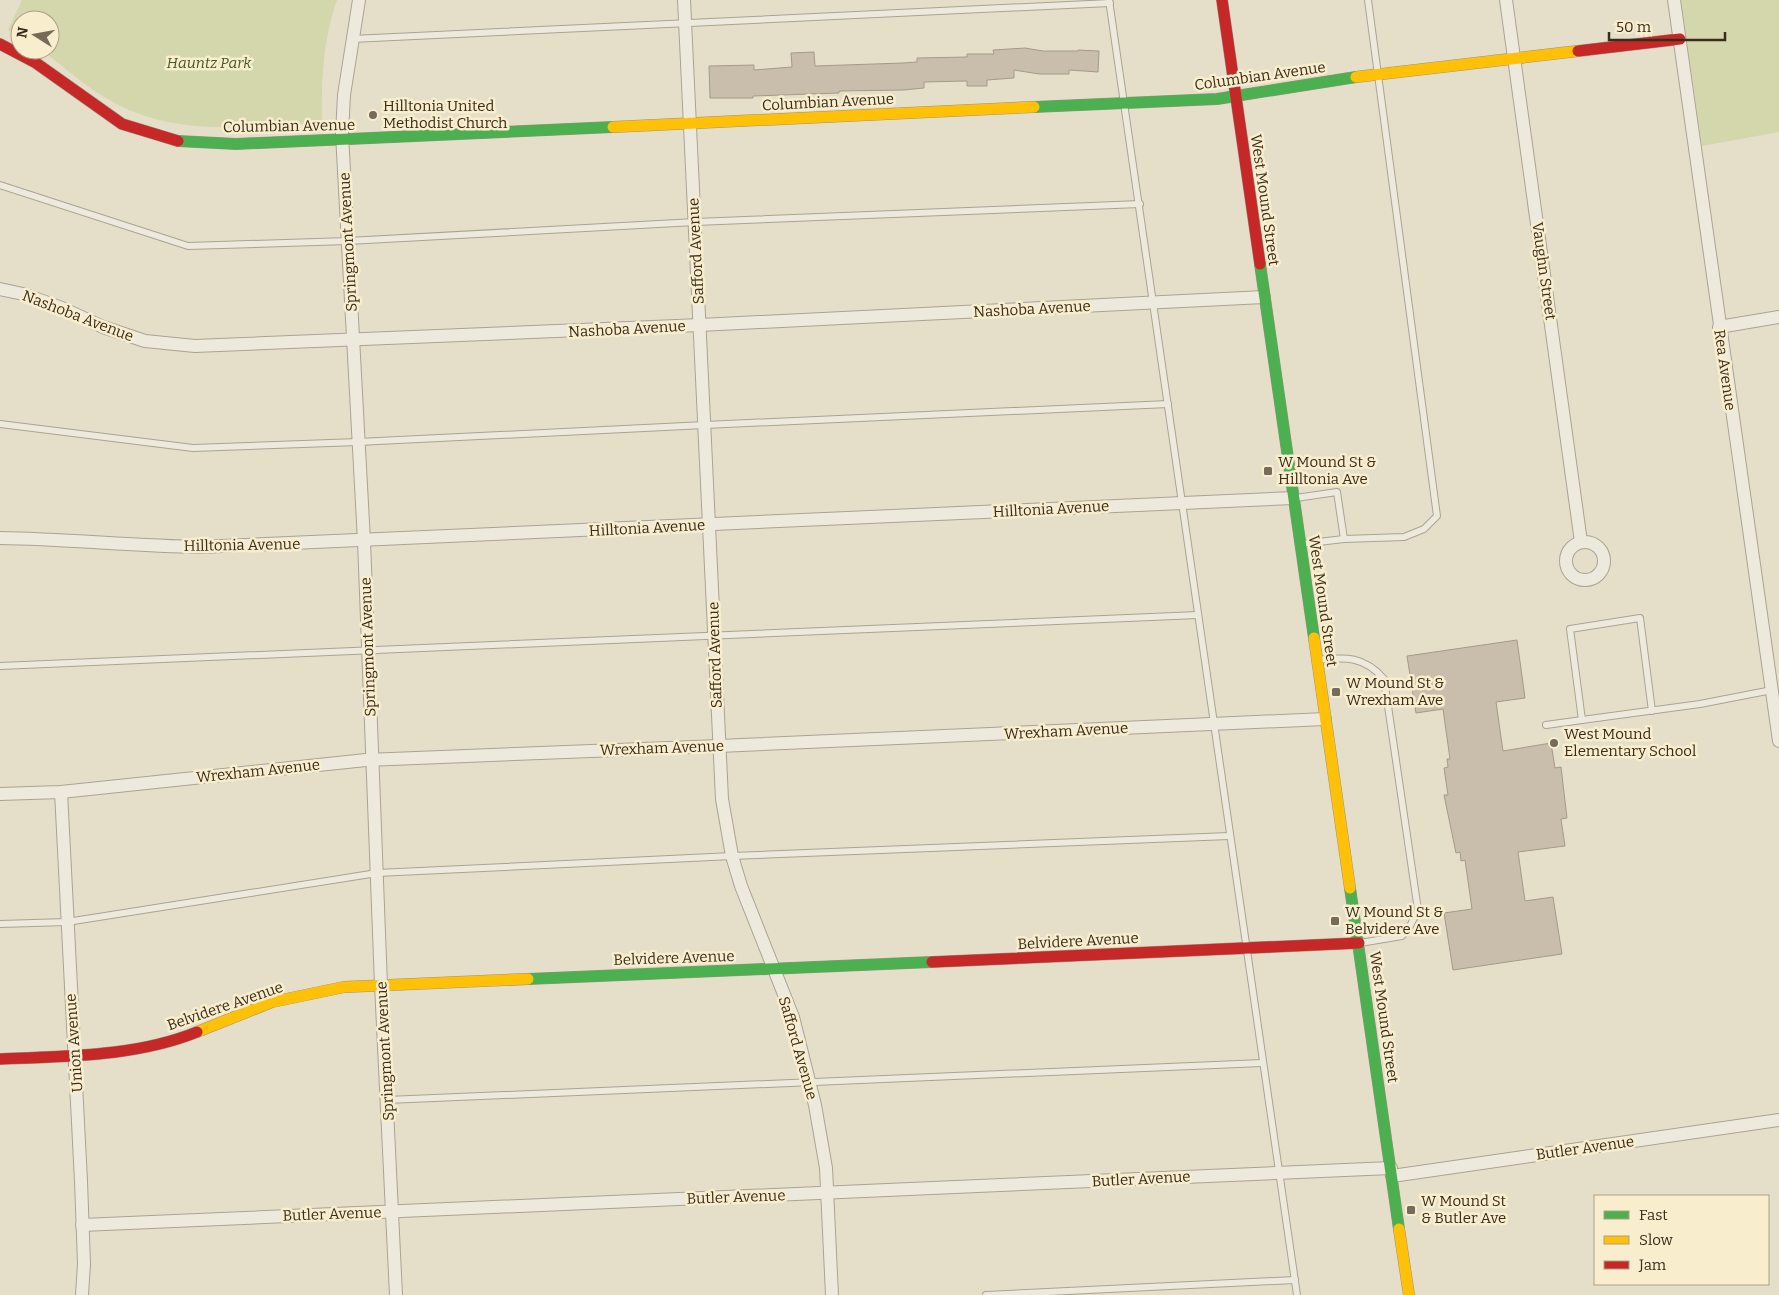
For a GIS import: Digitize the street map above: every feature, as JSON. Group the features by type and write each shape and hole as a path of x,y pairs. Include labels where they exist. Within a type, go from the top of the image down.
{"street":[{"name":"Springmont Avenue","path":"359,0 344,95 342,140 364,541 381,985 396,1295"},
{"name":"Safford Avenue","path":"684,0 722,800 732,856 741,886 792,1017 815,1105 826,1168 832,1295"},
{"name":"West Mound Street","path":"1222,0 1409,1295"},
{"name":"Vaughn Street","path":"1506,0 1581,542"},
{"name":"Rea Avenue","path":"1674,0 1779,741"},
{"name":"Columbian Avenue","path":"0,44 36,64 122,124 176,141 236,144 1125,104 1235,97 1378,74 1680,39"},
{"name":"Nashoba Avenue","path":"0,289 23,294 54,305 103,327 145,341 195,346 700,326 1264,297"},
{"path":"1719,327 1779,317"},
{"name":"Hilltonia Avenue","path":"0,538 201,548 1294,498"},
{"name":"Wrexham Avenue","path":"0,794 61,792 373,760 1325,719"},
{"name":"Union Avenue","path":"61,792 84,1264 82,1295"},
{"name":"Belvidere Avenue","path":"0,1059 100,1054 158,1044 183,1038 272,1002 344,987 774,970 1359,943"},
{"name":"Butler Avenue","path":"82,1225 1278,1173 1391,1172 1779,1120"}],"lane":[{"path":"1300,545 1344,540 1404,537 1424,529 1437,516 1368,0"},
{"path":"352,39 685,24 1110,1 1245,949 1297,1295"},
{"path":"0,185 188,246 348,241 695,222 1140,204"},
{"path":"0,424 193,448 1168,404"},
{"path":"1294,498 1336,492 1344,540"},
{"path":"0,666 1198,615"},
{"path":"1582,720 1570,629 1640,618 1652,711"},
{"path":"1317,660 1341,657 1357,659 1376,669 1384,679 1418,910 1410,926 1402,936 1359,943"},
{"path":"1546,725 1700,704 1772,690"},
{"path":"0,924 67,922 377,872 1229,836"},
{"path":"387,1100 1262,1063"},
{"path":"986,1295 1295,1280"}],"green space":[{"name":"Hauntz Park","path":"22,0 337,0 332,15 324,61 322,123 215,127 163,121 137,113 113,102 94,90 54,60 60,60 60,10 17,10"},
{"path":"1681,0 1779,0 1779,132 1702,146"}],"building":[{"path":"1025,48 1043,51 1099,51 1098,72 1069,70 1069,74 1039,74 1014,70 1014,78 987,80 987,86 967,86 967,81 924,82 924,88 904,90 839,91 839,93 753,96 753,98 710,98 709,66 754,65 754,70 792,67 791,53 814,52 815,66 917,62 917,58 967,57 967,54 994,54 993,50"},
{"path":"1517,640 1525,698 1496,702 1503,751 1551,743 1555,768 1561,767 1567,818 1561,819 1565,846 1518,852 1525,901 1553,897 1562,954 1453,970 1444,913 1472,909 1465,860 1461,861 1460,852 1456,853 1444,795 1448,795 1444,768 1448,767 1447,759 1450,759 1443,709 1416,713 1407,656"}],"traffic: fast":[{"path":"1034,107 1217,99 1356,77"},
{"path":"178,141 236,144 613,127"},
{"path":"1260,264 1314,638"},
{"path":"1350,888 1399,1229"},
{"path":"528,979 932,962"}],"traffic: slow":[{"path":"1356,77 1578,51"},
{"path":"613,127 1034,107"},
{"path":"1314,638 1350,888"},
{"path":"197,1032 272,1002 344,987 528,979"},
{"path":"1399,1229 1409,1295"}],"traffic: jam":[{"path":"1222,0 1260,264"},
{"path":"1578,51 1680,39"},
{"path":"0,44 36,63 122,124 178,141"},
{"path":"932,962 1359,943"},
{"path":"0,1059 75,1056 125,1051 173,1040 197,1032"}],"place":[{"name":"Hilltonia United Methodist Church","path":"373,115"},
{"name":"W Mound St & Hilltonia Ave","path":"1268,471"},
{"name":"W Mound St & Wrexham Ave","path":"1336,692"},
{"name":"West Mound Elementary School","path":"1554,743"},
{"name":"W Mound St & Belvidere Ave","path":"1335,921"},
{"name":"W Mound St & Butler Ave","path":"1411,1210"}]}
